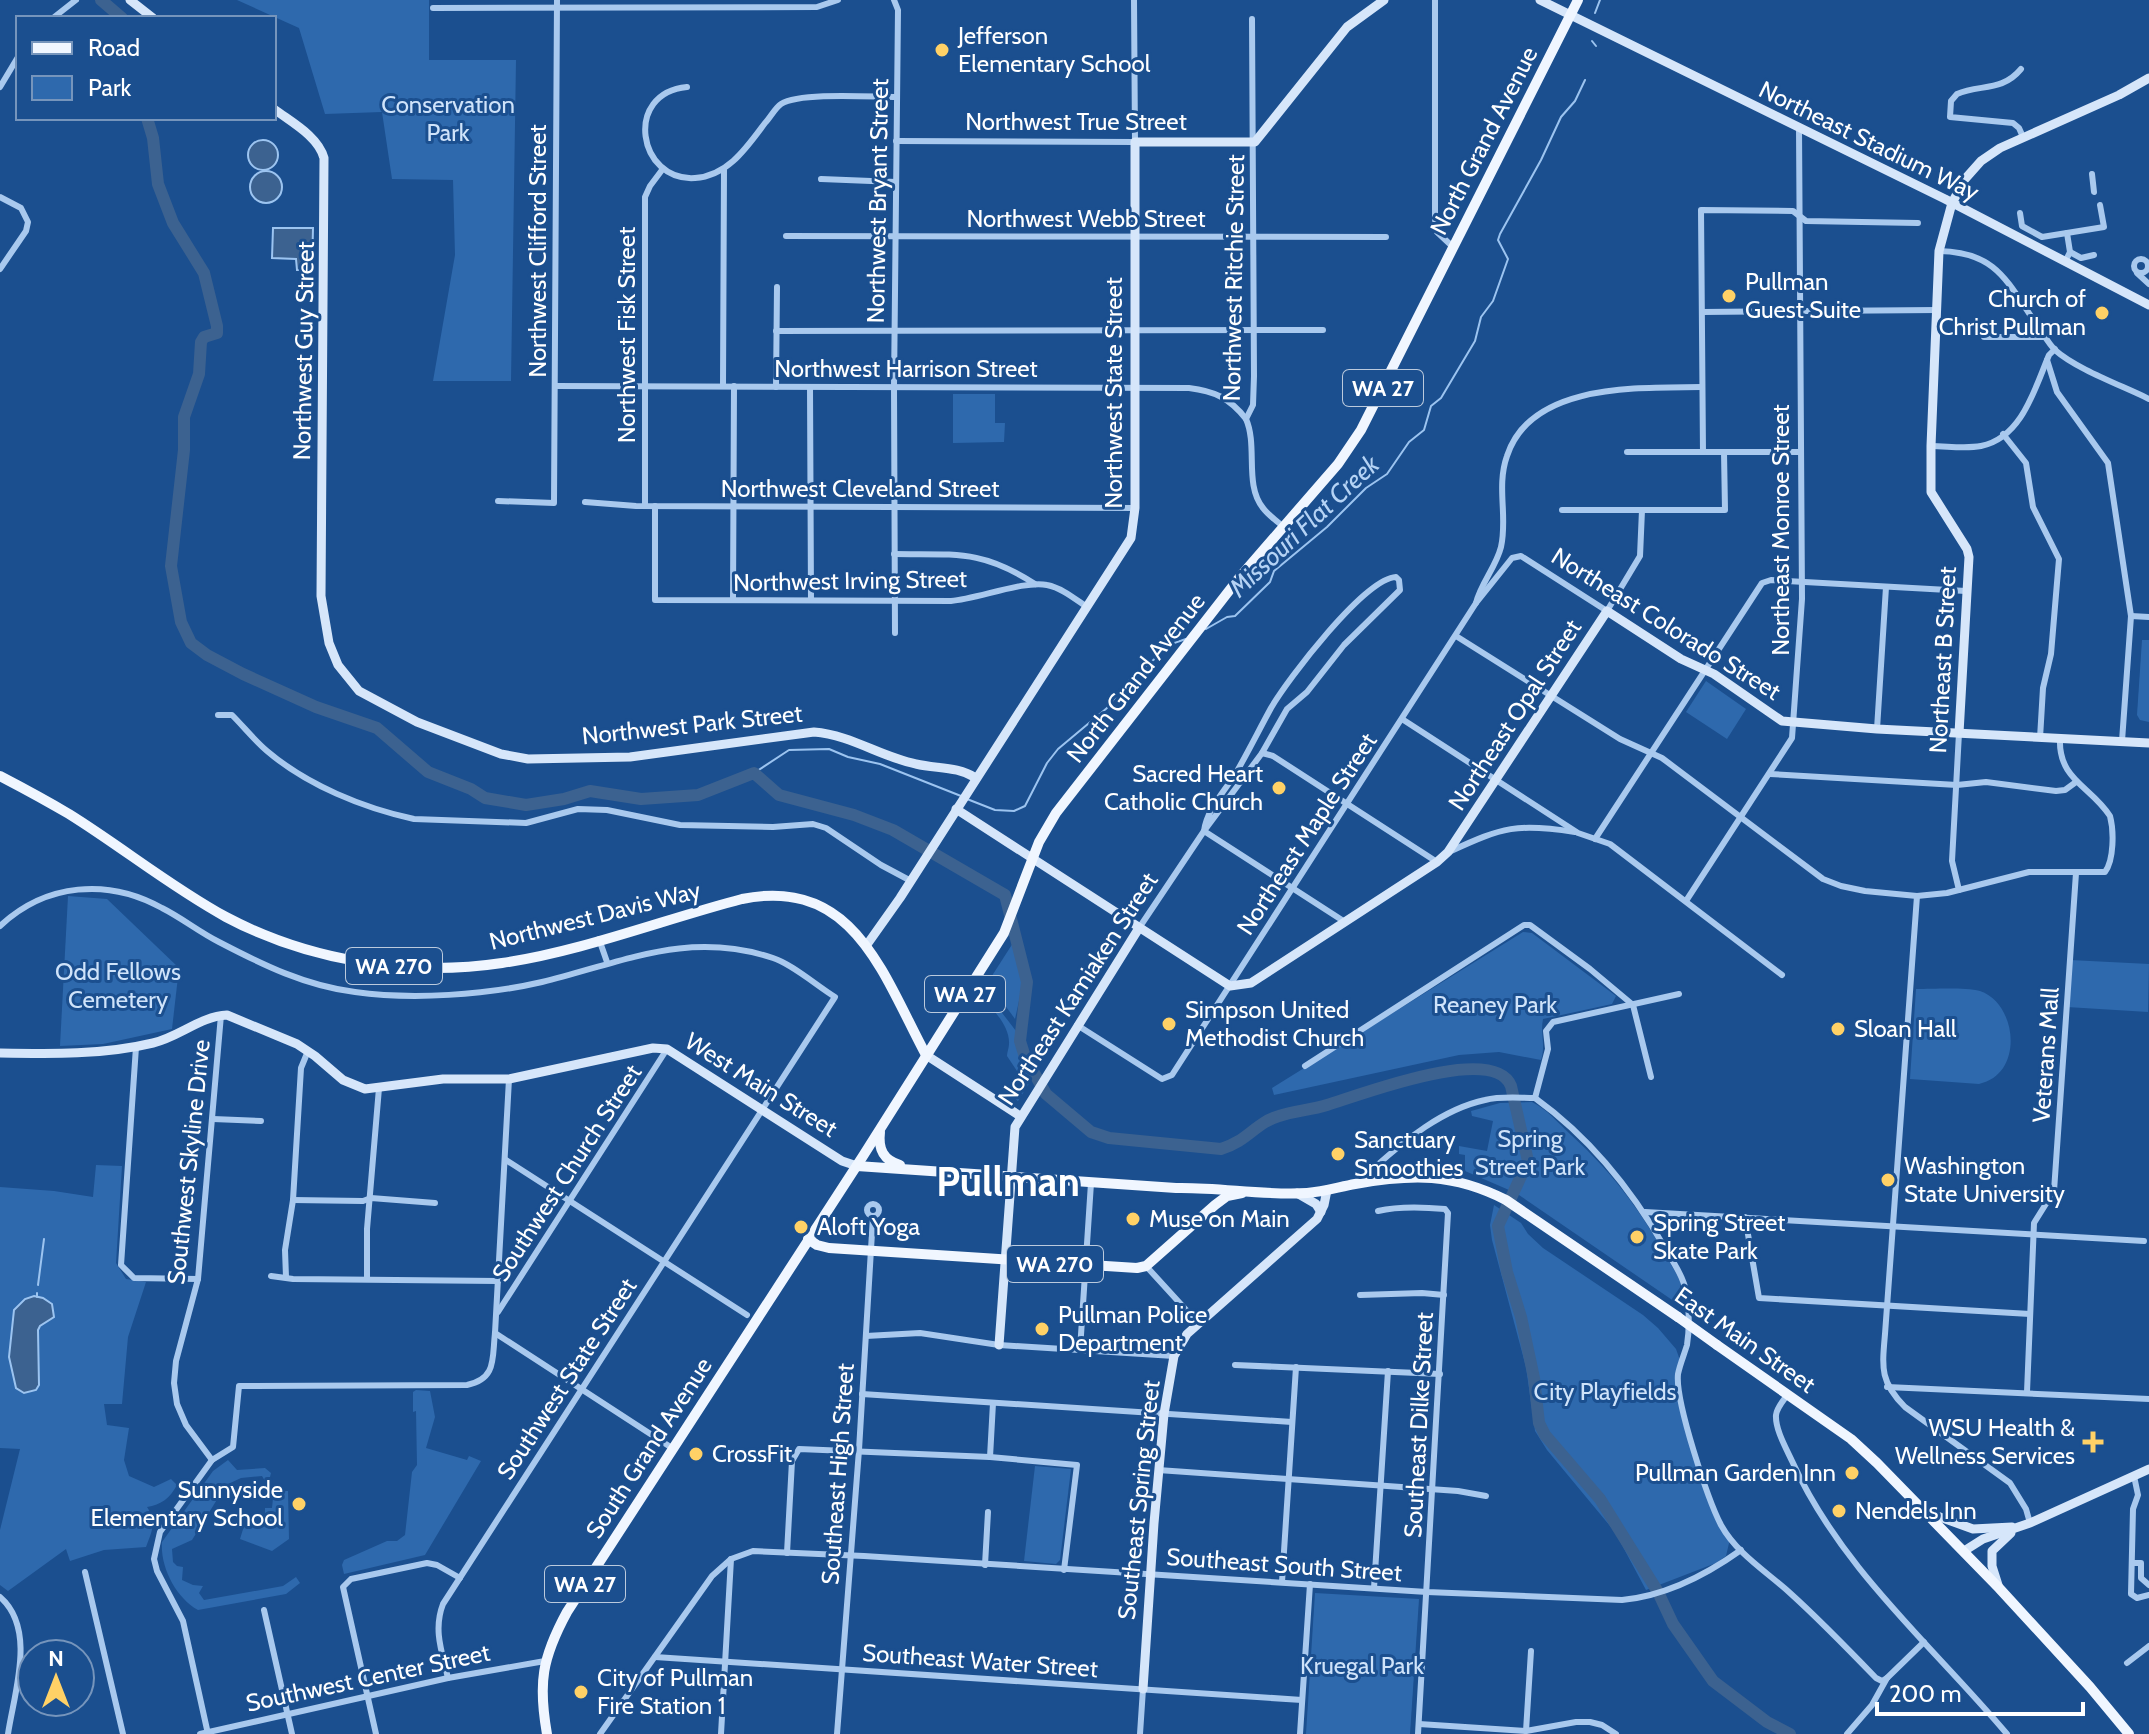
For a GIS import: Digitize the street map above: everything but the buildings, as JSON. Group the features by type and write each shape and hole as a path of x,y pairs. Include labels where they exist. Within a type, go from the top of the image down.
{"main road":[{"name":"North Grand Avenue","path":"926,1055 1004,933 1032,858 1056,813 1282,526 1338,464 1361,430 1578,0"},
{"name":"Northwest Davis Way","path":"0,776 70,815 226,916 267,936 305,949 376,964 443,968 502,963 742,899 781,895 806,900 825,907 849,925 866,946 926,1055"},
{"name":"WA 27","path":"808,1239 926,1055"},
{"path":"885,1119 879,1140 885,1158 899,1165 923,1170"},
{"name":"East Main Street","path":"857,1166 1091,1183 1297,1193 1406,1176 1433,1177 1460,1181 1492,1193 1678,1317 1851,1439 1999,1588 2129,1734"},
{"path":"1194,1188 1214,1196 1215,1205"},
{"path":"1146,1266 1227,1196 1251,1191"},
{"name":"WA 270","path":"808,1239 829,1248 1132,1269 1146,1266"},
{"name":"South Grand Avenue","path":"547,1734 542,1689 549,1645 567,1612 808,1239"}],"street":[{"path":"56,16 76,0"},
{"path":"130,0 150,16"},
{"path":"433,8 474,4 750,4 817,7 838,0"},
{"name":"Northwest Bryant Street","path":"894,0 898,10 895,633"},
{"name":"Northwest State Street","path":"866,946 1127,545 1134,523 1134,0"},
{"path":"1255,142 1347,27 1384,0"},
{"path":"1435,0 1435,219 1437,232 1453,247"},
{"name":"Northeast Stadium Way","path":"1540,0 2067,257 2149,305"},
{"name":"Northwest Clifford Street","path":"498,501 554,503 557,4"},
{"name":"Northwest Ritchie Street","path":"1252,19 1255,142 1253,405 1246,419 1251,431 1255,495 1262,508 1282,526"},
{"path":"0,87 16,60"},
{"path":"2021,69 2011,80 1982,90 1957,94 1951,101 1950,117 2013,123 2023,137"},
{"name":"Northeast B Street","path":"1959,890 1952,861 1969,557 1931,492 1939,251 1952,203 1965,179 1981,161 2023,137 2112,98 2149,78"},
{"path":"687,87 672,88 655,99 646,114 646,133 651,152 662,170 676,176 694,178 724,170 780,105 799,99 897,97"},
{"name":"Northwest Guy Street","path":"276,111 317,143 322,150 326,170 322,616"},
{"name":"Northeast Monroe Street","path":"1686,901 1792,738 1802,582 1799,128"},
{"name":"Northwest True Street","path":"896,141 1255,142"},
{"name":"Northwest Fisk Street","path":"645,505 645,197 662,170"},
{"path":"723,385 724,170"},
{"path":"2092,174 2094,192"},
{"path":"821,179 896,182"},
{"path":"0,197 21,208 28,222 26,231 0,269"},
{"path":"2020,213 2022,226 2040,237 2104,227 2100,205"},
{"path":"1703,452 1701,210 1793,211 1806,221 1918,223"},
{"path":"2067,233 2067,257 2094,255"},
{"name":"Northwest Webb Street","path":"786,236 1386,237"},
{"path":"1939,251 1970,253 1989,263 2055,349 2149,399"},
{"path":"2136,271 2149,284"},
{"path":"776,387 777,287"},
{"path":"1702,312 1938,310"},
{"path":"776,331 1323,330"},
{"path":"1984,337 2046,337"},
{"path":"1931,446 1983,446 2003,434 2026,411 2047,360 2055,349"},
{"path":"2047,360 2057,392 2108,463 2131,616 2122,741"},
{"name":"Northwest Harrison Street","path":"555,386 894,386 1211,391 1228,399 1246,419"},
{"path":"733,600 734,386"},
{"path":"810,387 811,600"},
{"name":"Northeast Maple Street","path":"1077,1025 1162,1079 1172,1075 1476,603 1501,548 1500,492 1507,454 1519,435 1554,406 1579,395 1598,391 1701,387"},
{"path":"2003,434 2026,463 2033,507 2059,559 2040,738"},
{"path":"1627,452 1800,452"},
{"path":"1562,510 1725,510 1724,452"},
{"name":"Northwest Cleveland Street","path":"585,502 655,506 1135,508"},
{"name":"Northwest Irving Street","path":"655,506 655,600 971,599 1035,584"},
{"name":"Northeast Opal Street","path":"1230,986 1251,983 1448,852 1640,556 1642,510"},
{"path":"894,554 966,555 989,559 1035,584 1061,590 1087,607"},
{"name":"Northeast Colorado Street","path":"1512,558 1521,556 1782,721 2149,743"},
{"name":"Northeast Maple Street","path":"1476,603 1512,558"},
{"name":"Northeast Kamiaken Street","path":"999,1345 1014,1130 1020,1116 1139,928 1204,831 1262,753 1287,709 1307,692 1344,645 1400,590 1396,577 1380,581 1342,616 1273,706 1206,819 1204,831"},
{"path":"1595,839 1762,583 1771,580 1966,591"},
{"path":"1877,729 1886,587"},
{"name":"Northwest Park Street","path":"322,616 338,665 359,691 417,722 501,754 528,759 630,757 814,732 833,734 915,764 957,768 976,778"},
{"path":"2131,616 2149,617"},
{"path":"1456,636 1620,739 1662,758 1831,883 1865,891 1917,896 1959,890 2029,872 2105,872 2110,863 2110,816 2076,782 2059,754 2060,738"},
{"path":"218,715 232,715 271,754 316,782 359,803 396,815 414,819 526,823 578,809 607,810 680,825 773,827 813,824 826,828 911,881"},
{"path":"1402,719 1578,833"},
{"path":"1262,753 1273,756 1437,862"},
{"path":"1770,774 1957,785 1986,782 2056,791 2065,790 2076,782"},
{"path":"958,806 1032,858 1230,986"},
{"path":"1539,827 1543,810"},
{"path":"1448,852 1492,832 1509,828 1539,827 1578,833 1610,844 1782,975"},
{"path":"1204,831 1345,922"},
{"name":"Veterans Mall","path":"2034,1234 2034,1223 2054,1191 2076,873"},
{"path":"0,926 19,910 60,891 111,889 151,902 217,941 296,979 323,987 368,993 439,994 493,990 542,982 666,948 718,947 776,959 835,997 762,1110"},
{"path":"1917,896 1883,1361 1887,1387 1905,1407 2010,1483 2026,1509 2030,1523"},
{"path":"1305,1066 1519,928 1530,925 1633,1005 1651,1077"},
{"path":"599,939 607,962"},
{"path":"1535,1098 1548,1049 1546,1031 1553,1022 1679,994"},
{"path":"0,1053 97,1052 136,1047 179,1035 209,1018 221,1015"},
{"name":"West Main Street","path":"221,1015 235,1016 308,1051 343,1080 365,1089 443,1079 509,1079 653,1048 667,1049 842,1161 857,1166"},
{"name":"Southwest Skyline Drive","path":"212,1460 186,1425 177,1404 174,1383 176,1361 198,1279 221,1015"},
{"path":"136,1047 121,1265 134,1278 198,1279"},
{"name":"Southwest Church Street","path":"496,1315 667,1049"},
{"path":"286,1277 285,1250 293,1200 301,1068 308,1051"},
{"path":"926,1055 1020,1116"},
{"path":"205,1733 183,1621 154,1559 160,1532 212,1460 233,1447 239,1386 467,1385 479,1383 488,1375 495,1333 509,1079"},
{"path":"367,1279 367,1229 379,1088"},
{"path":"1373,1181 1374,1168 1428,1126 1478,1102 1535,1098 1589,1145 1614,1172 1645,1212 1684,1282 1688,1304 1687,1343 1678,1377 1680,1400 1720,1523 1730,1539 1876,1678 1882,1681 1887,1678 1924,1642"},
{"name":"Southwest State Street","path":"448,1678 437,1632 437,1619 443,1604 762,1110"},
{"path":"213,1119 261,1121"},
{"path":"506,1160 747,1315"},
{"path":"1080,1350 1091,1183"},
{"name":"Southeast Spring Street","path":"1140,1734 1158,1470 1174,1356 1187,1334 1198,1323 1283,1250 1321,1212 1327,1190"},
{"path":"1297,1193 1316,1204 1321,1212"},
{"path":"293,1200 363,1201 371,1198 435,1203"},
{"name":"Southeast Dilke Street","path":"1378,1211 1431,1208 1445,1209 1448,1213 1418,1734"},
{"path":"1645,1212 2144,1241"},
{"name":"Southeast High Street","path":"837,1734 873,1216"},
{"path":"1745,1217 1759,1298 2030,1314"},
{"path":"2027,1392 2034,1234"},
{"path":"1146,1266 1198,1323"},
{"path":"271,1276 498,1281"},
{"path":"1360,1295 1444,1295"},
{"path":"495,1333 672,1448"},
{"path":"866,1336 920,1333 999,1345 1174,1356"},
{"path":"1235,1365 1440,1374"},
{"path":"1282,1582 1296,1367"},
{"path":"1374,1588 1388,1371"},
{"path":"1887,1387 2149,1399"},
{"path":"862,1394 1292,1422"},
{"path":"1788,1394 1778,1408 1777,1422 1789,1455 1819,1514 1863,1576 2007,1734"},
{"path":"990,1457 993,1403"},
{"path":"787,1553 793,1456 799,1449 990,1457 1077,1465 1064,1570"},
{"path":"1964,1551 1983,1539 2030,1523 2149,1469"},
{"path":"1158,1470 1434,1489 1486,1496"},
{"path":"2134,1476 2138,1495 2133,1509 2131,1594 2137,1598 2149,1595"},
{"path":"985,1565 988,1512"},
{"path":"1924,1512 1973,1529 2019,1527"},
{"path":"1999,1588 1992,1566 1992,1551 2019,1527"},
{"name":"Southeast South Street","path":"600,1734 721,1567 731,1559 753,1551 1427,1592 1622,1600 1675,1586 1717,1567 1741,1550"},
{"path":"721,1734 731,1559"},
{"path":"376,1734 343,1587 351,1579 427,1563 460,1578"},
{"path":"2133,1563 2141,1563 2141,1578 2149,1585"},
{"path":"85,1572 123,1734"},
{"path":"1300,1734 1310,1584"},
{"path":"0,1597 14,1615 18,1629 16,1692 8,1734"},
{"path":"264,1610 292,1734"},
{"path":"2127,1663 2149,1646"},
{"path":"1526,1731 1531,1651"},
{"name":"Southeast Water Street","path":"655,1657 1302,1700"},
{"name":"Southwest Center Street","path":"205,1733 448,1678 545,1661"},
{"path":"1847,1734 1872,1705 1887,1678"},
{"path":"1419,1724 1536,1732 1576,1722 1590,1722 1616,1734"}],"green space":[{"name":"Conservation Park","path":"237,0 429,0 429,60 516,60 511,381 433,381 455,255 453,180 392,179 382,112 325,114 299,28"},
{"path":"953,394 995,394 995,423 1005,423 1004,442 953,443"},
{"path":"2142,640 2149,640 2149,722 2140,720 2137,715"},
{"path":"1706,681 1746,709 1727,739 1686,712"},
{"name":"Odd Fellows Cemetery","path":"68,896 107,899 179,968 172,1029 103,1044 60,1046"},
{"name":"Reaney Park","path":"1523,932 1532,933 1616,996 1612,1004 1543,1019 1541,1060 1499,1052 1459,1055 1274,1095 1272,1088"},
{"path":"1013,943 1023,983 1015,1019 988,982"},
{"path":"2070,960 2149,964 2148,1012 2067,1007"},
{"path":"1916,989 1980,991 2002,1009 2011,1038 2004,1067 1994,1078 1979,1084 1910,1079"},
{"path":"986,992 1016,1031 1017,1048 1033,1077 1018,1101 1013,1097 1023,1080 1007,1056 1009,1038 1004,1025 983,999"},
{"name":"Spring Street Park","path":"1532,1102 1588,1151 1620,1186 1682,1284 1681,1306 1516,1193 1465,1171 1465,1155 1459,1154 1459,1146 1487,1151 1493,1121 1472,1116 1471,1111 1500,1103"},
{"path":"96,1165 122,1166 116,1263 126,1279 146,1282 128,1337 122,1404 104,1404 107,1425 129,1428 124,1460 129,1476 154,1487 171,1479 177,1485 165,1500 147,1507 153,1522 146,1547 104,1550 70,1561 66,1549 8,1591 0,1585 0,1530 20,1449 0,1448 0,1187 93,1197"},
{"name":"City Playfields","path":"1494,1205 1521,1223 1543,1248 1643,1315 1676,1349 1681,1363 1678,1377 1686,1424 1720,1523 1730,1539 1726,1556 1716,1563 1646,1590 1615,1532 1535,1431 1526,1367 1492,1240 1490,1225"},
{"path":"430,1391 435,1417 426,1448 481,1461 425,1555 344,1574 344,1560 387,1541 397,1541 405,1535 412,1472 417,1465 416,1411 413,1412 413,1392"},
{"path":"228,1460 237,1470 265,1468 271,1473 269,1481 262,1476 241,1478 226,1485 192,1540 172,1549 173,1562 183,1567 182,1580 203,1586 199,1593 204,1600 283,1586 296,1577 300,1583 286,1594 198,1610 183,1598 171,1581 162,1542 213,1471"},
{"path":"1035,1466 1071,1469 1060,1560 1056,1564 1024,1561"},
{"path":"278,1491 288,1491 289,1539 272,1551 240,1539 244,1526 265,1525 265,1508 272,1508"},
{"name":"Kruegal Park","path":"1315,1593 1419,1599 1410,1734 1306,1734"}],"shaded area":[{"path":"263,140 274,144 278,155 274,166 263,170 252,166 248,155 252,144"},
{"path":"266,171 277,176 282,187 277,198 266,203 255,198 250,187 255,176"},
{"path":"273,228 313,228 312,270 297,270 296,259 272,258"},
{"path":"34,1296 52,1304 54,1317 38,1330 39,1385 36,1390 24,1393 16,1388 9,1357 14,1310 25,1299"}],"waterway":[{"path":"101,0 120,16"},
{"name":"Missouri Flat Creek","path":"1595,13 1600,0"},
{"name":"Missouri Flat Creek","path":"1592,41 1596,46"},
{"name":"Missouri Flat Creek","path":"1206,629 1235,616 1270,582 1274,571 1327,527 1366,488 1387,474 1409,442 1424,430 1431,406 1441,398 1475,341 1481,317 1493,301 1508,259 1498,240 1500,234 1561,117 1575,101 1585,80"},
{"path":"148,120 153,138 158,184 173,223 204,273 217,326 217,333 204,337 201,342 199,374 184,417 184,450 171,566 181,622 191,643 243,674 316,707 377,728 428,772 485,798 526,805 590,791 641,799 698,795 754,773 779,795 854,815 893,830 1005,895 1027,982 1020,1041 1025,1057 1046,1094 1091,1132 1109,1138 1221,1149 1271,1119 1395,1083 1454,1070 1480,1069 1500,1074 1511,1086 1528,1161 1498,1226 1534,1378 1539,1423 1545,1435 1600,1499 1658,1592 1673,1624 1713,1681 1767,1722 1790,1734"},
{"name":"Missouri Flat Creek","path":"967,799 995,810 1014,811 1025,806 1047,763 1058,749 1107,708 1129,680 1174,643 1186,639"},
{"name":"Missouri Flat Creek","path":"754,773 789,750 829,749 880,764 961,796"},
{"path":"38,1285 44,1239"}],"place":[{"name":"Jefferson Elementary School","path":"942,50"},
{"name":"Pullman Guest Suite","path":"1729,296"},
{"name":"Church of Christ Pullman","path":"2102,313"},
{"name":"Sacred Heart Catholic Church","path":"1279,788"},
{"name":"Simpson United Methodist Church","path":"1169,1024"},
{"name":"Sloan Hall","path":"1838,1029"},
{"name":"Sanctuary Smoothies","path":"1338,1154"},
{"name":"Washington State University","path":"1888,1180"},
{"name":"Muse on Main","path":"1133,1219"},
{"name":"Aloft Yoga","path":"801,1227"},
{"name":"Spring Street Skate Park","path":"1637,1237"},
{"name":"Pullman Police Department","path":"1042,1329"},
{"name":"WSU Health & Wellness Services","path":"2093,1442"},
{"name":"CrossFit","path":"696,1454"},
{"name":"Pullman Garden Inn","path":"1852,1473"},
{"name":"Sunnyside Elementary School","path":"299,1504"},
{"name":"Nendels Inn","path":"1839,1511"},
{"name":"City of Pullman Fire Station 1","path":"581,1692"}],"district":[{"name":"Pullman","path":"1008,1182"}]}
